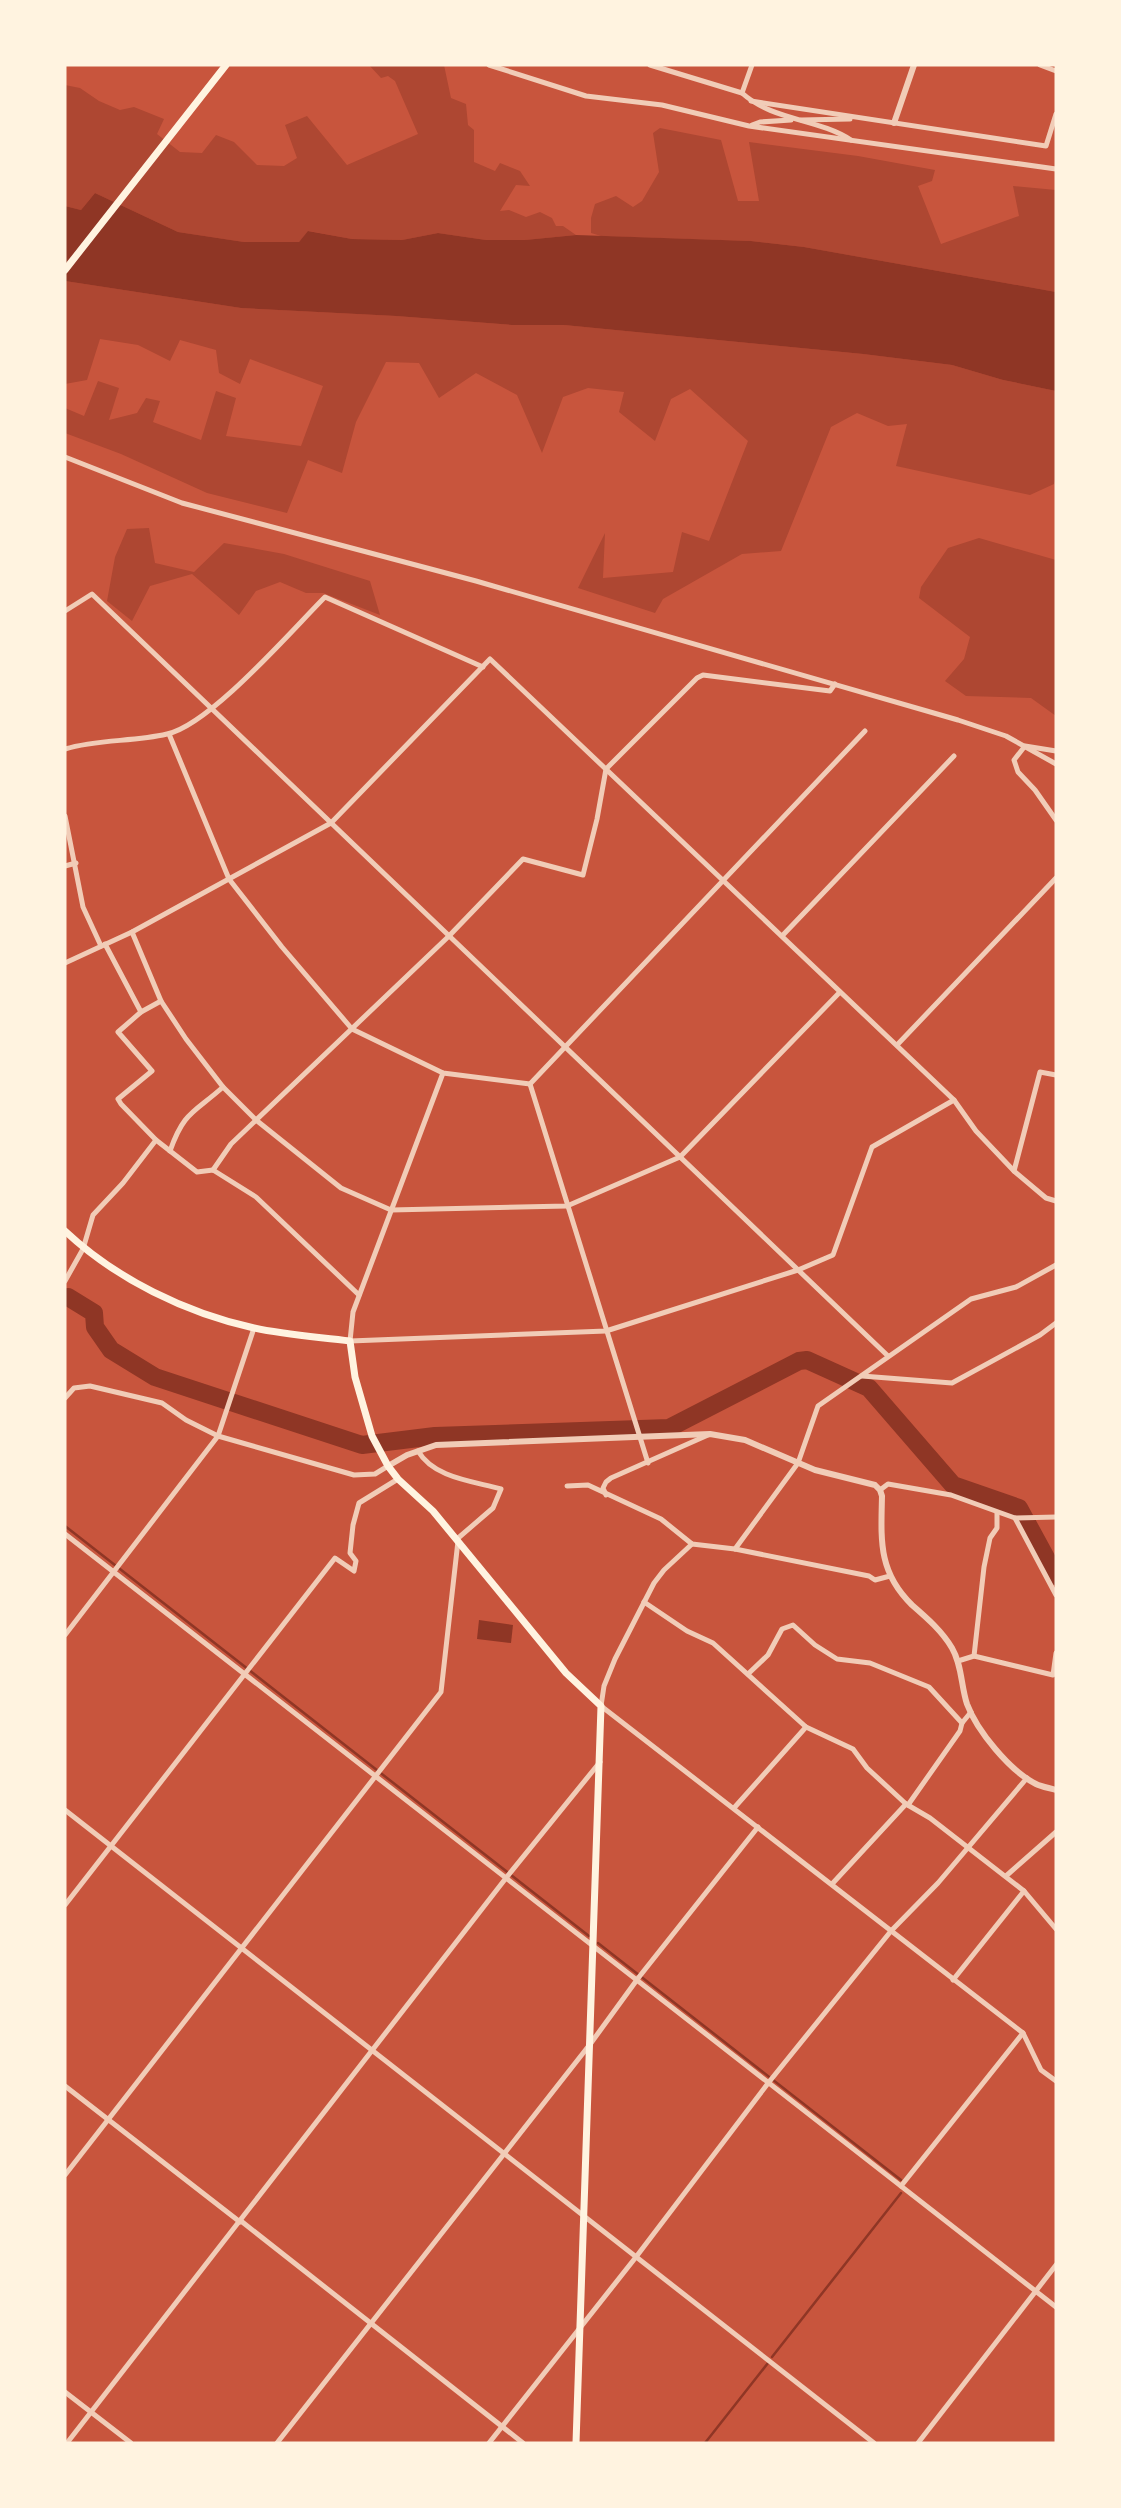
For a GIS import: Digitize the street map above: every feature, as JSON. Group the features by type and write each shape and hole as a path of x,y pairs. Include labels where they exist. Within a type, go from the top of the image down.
{"main road":[{"path":"65,270 226,65"},
{"path":"65,1231 83,1249 125,1277 162,1296 211,1315 254,1328 350,1341 355,1377 372,1436 388,1466 398,1479 433,1511 566,1673 601,1706 592,2043 576,2443"}],"street":[{"path":"489,65 586,96 662,105 749,126 1056,169"},
{"path":"650,65 742,93 764,109 839,132 853,141"},
{"path":"742,93 752,65"},
{"path":"894,123 914,65"},
{"path":"1040,65 1056,71"},
{"path":"751,101 1046,146 1056,114"},
{"path":"749,126 760,122 866,118"},
{"path":"65,457 182,503 476,581 958,720 1006,736 1056,764"},
{"path":"65,611 92,594 888,1356"},
{"path":"65,749 80,744 169,734 212,710 325,597 483,667"},
{"path":"65,961 132,932 331,823 490,659 954,1100 976,1131 1014,1171 1046,1198 1056,1201"},
{"path":"213,1170 232,1144 449,936 523,859 583,875 606,769 697,678 704,675 830,691 835,684"},
{"path":"530,1084 865,731"},
{"path":"169,734 229,878 282,947 352,1029 443,1073 530,1084"},
{"path":"1025,746 1056,751"},
{"path":"1025,746 1014,760 1018,772 1035,790 1056,820"},
{"path":"782,936 954,756"},
{"path":"65,816 83,907 141,1012"},
{"path":"65,866 76,863"},
{"path":"897,1045 1056,878"},
{"path":"132,932 161,1001 223,1087 256,1120 341,1188 391,1210 567,1206 680,1157 840,992"},
{"path":"161,1001 141,1012 118,1032 152,1071 118,1099 156,1140 197,1172 213,1170 256,1197 359,1295"},
{"path":"1014,1171 1040,1072 1056,1075"},
{"path":"443,1073 353,1312 350,1341 606,1331 798,1270 833,1255 872,1147 954,1100"},
{"path":"530,1084 648,1462"},
{"path":"170,1151 181,1124 196,1107 223,1087"},
{"path":"65,1281 83,1249 93,1215 123,1183 156,1140"},
{"path":"735,1549 798,1462 818,1406 971,1299 1016,1287 1056,1265"},
{"path":"860,1377 952,1383 1040,1335 1056,1323"},
{"path":"65,1635 218,1436 254,1328"},
{"path":"65,1398 75,1388 90,1386 162,1404 218,1436 354,1475 375,1474 418,1451 450,1443 638,1434 710,1434 745,1440 829,1474 869,1483 880,1490 882,1496 882,1545 890,1576 907,1599 942,1633 958,1661 966,1702 975,1722 1006,1760 1035,1784 1056,1790"},
{"path":"606,1495 606,1482 710,1434"},
{"path":"65,2175 441,1692 457,1540 493,1508 501,1489 441,1472 425,1462 418,1451"},
{"path":"65,1905 335,1558 354,1571 356,1561 350,1553 359,1503 398,1479"},
{"path":"880,1490 888,1484 951,1495 1016,1518 1056,1517"},
{"path":"567,1486 588,1485 661,1518 692,1544 735,1549 869,1576 875,1580 890,1576"},
{"path":"974,1656 984,1567 990,1538 997,1528 997,1513"},
{"path":"1016,1518 1056,1595"},
{"path":"65,1534 116,1569 509,1875 593,1946 639,1977 1056,2307"},
{"path":"692,1544 664,1570 644,1602 615,1659 604,1686 601,1706 1023,2033 1041,2070 1056,2081"},
{"path":"644,1602 687,1631 713,1643 806,1727 853,1749 867,1768 907,1805 930,1818 1024,1891 1056,1929"},
{"path":"748,1674 768,1656 782,1629 793,1625 815,1645 837,1658 870,1663 929,1687 962,1723"},
{"path":"958,1661 974,1656 1053,1675 1056,1653"},
{"path":"832,1884 907,1805 971,1712"},
{"path":"734,1808 806,1727"},
{"path":"67,2443 601,1760"},
{"path":"489,2443 581,2328 771,2080 891,1931 938,1883 1027,1777"},
{"path":"65,1810 874,2443"},
{"path":"277,2443 758,1827"},
{"path":"1006,1876 1056,1832"},
{"path":"953,1980 1024,1891"},
{"path":"901,2186 1023,2033"},
{"path":"65,2086 523,2443"},
{"path":"918,2443 1056,2265"},
{"path":"65,2392 131,2443"}],"shaded area":[{"path":"369,65 444,65 451,98 466,104 468,125 474,130 474,162 495,171 500,163 520,171 530,186 516,185 500,211 509,210 526,217 540,212 552,218 556,226 563,226 576,235 525,240 486,240 438,233 402,240 352,239 309,231 299,242 244,242 178,232 95,193 81,210 65,206 65,85 80,88 99,101 120,110 134,107 164,119 157,134 180,152 202,153 216,135 234,142 257,165 284,166 297,158 285,125 307,116 347,165 418,134 395,81 388,76 381,78"},
{"path":"660,128 721,140 738,201 759,201 749,142 858,156 935,170 932,181 918,186 941,244 1019,216 1013,186 1056,190 1056,292 804,247 751,241 601,236 591,233 595,204 616,196 633,207 642,201 659,172 653,133"},
{"path":"95,193 178,232 244,242 299,242 308,231 352,239 402,240 438,233 486,240 525,240 576,235 751,241 804,247 1056,292 1056,391 1003,380 952,365 863,354 564,325 512,325 241,308 65,281 65,206 81,210"},
{"path":"65,281 241,308 512,325 564,325 952,365 1003,380 1056,391 1056,476 1054,484 1030,495 896,466 907,424 888,426 857,413 831,427 781,551 742,554 663,599 655,613 578,588 605,533 603,578 673,572 682,532 709,541 748,441 690,389 671,399 655,441 619,412 624,392 588,388 563,397 542,453 517,395 476,373 439,398 419,363 386,362 356,422 342,473 308,460 287,513 207,493 121,454 65,433 65,408 84,416 98,381 119,388 109,420 137,413 146,398 160,401 153,422 201,440 216,391 236,398 226,436 301,446 323,386 250,359 240,384 219,373 216,350 180,340 170,361 138,345 100,339 87,380 65,384"},
{"path":"149,528 155,563 194,572 224,543 284,554 370,581 380,615 323,593 306,593 280,582 256,591 239,615 192,574 150,586 132,621 107,601 115,557 127,529"},
{"path":"979,538 1056,560 1056,716 1031,698 966,696 945,681 964,659 970,637 919,598 921,587 948,548"},
{"path":"479,1620 513,1625 511,1643 477,1639"}],"waterway":[{"path":"68,1297 94,1313 95,1327 111,1350 155,1377 362,1445 435,1436 669,1428 799,1361 807,1360 869,1388 953,1485 1019,1508 1056,1576"},
{"path":"65,1526 589,1936"},
{"path":"598,1943 901,2180"},
{"path":"772,2357 901,2193"},
{"path":"705,2443 768,2363"}]}
